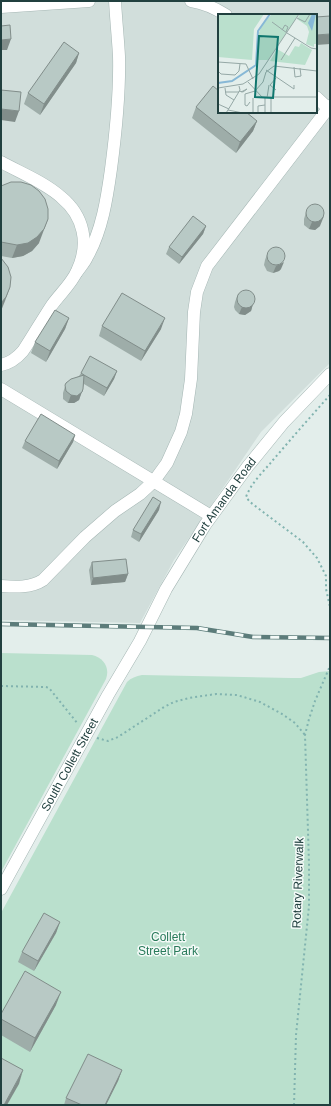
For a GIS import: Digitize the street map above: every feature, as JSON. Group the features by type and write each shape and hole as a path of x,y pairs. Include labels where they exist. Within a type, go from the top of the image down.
{"street":[{"path":"1,7 43,2 89,1"},
{"path":"1,365 12,361 23,351 52,305 87,258 94,243 101,221 109,187 116,136 119,56 115,1"},
{"path":"191,1 200,2 215,8 224,14"},
{"path":"1,586 38,584 84,537 140,494 154,481 167,462 181,432 186,414 191,379 194,312 197,292 208,266 329,108 317,98"},
{"path":"1,162 48,187 62,197 73,209 79,219 85,246 77,272"},
{"name":"Fort Amanda Road","path":"140,641 166,589 211,516 248,466 284,422 330,374"},
{"path":"1,389 211,516"},
{"name":"South Collett Street","path":"1,889 140,641"}],"path":[{"path":"330,395 260,476 246,497 250,502 303,542 317,558 326,576 326,589 330,607"},
{"name":"Rotary Riverwalk","path":"294,1105 296,1035 309,899 305,735 315,700 330,666"},
{"path":"1,686 49,688 87,734 105,740 112,740 118,737 174,702 216,694 237,695 260,702 295,723 305,735"}],"shaded area":[{"path":"1,1 330,1 330,363 261,432 174,560 140,623 1,620"}],"green space":[{"path":"1,653 92,655 103,661 106,667 107,675 1,872"},
{"name":"Collett Street Park","path":"330,671 330,1105 1,1105 1,913 127,682 134,677 142,675 301,678 319,672"}],"building":[{"path":"330,16 330,34 317,35 317,17"},
{"path":"10,25 11,39 1,40 1,26"},
{"path":"64,42 79,53 44,104 28,93"},
{"path":"213,86 218,90 218,113 247,113 257,121 240,142 196,107"},
{"path":"1,90 21,92 19,111 1,109"},
{"path":"11,182 21,182 31,185 39,191 45,199 48,209 48,219 44,229 37,237 28,243 17,245 1,242 1,186"},
{"path":"315,204 321,207 324,213 321,219 315,222 309,219 306,213 309,207"},
{"path":"193,216 206,226 182,257 169,247"},
{"path":"276,247 282,250 285,256 282,262 276,265 270,262 267,256 270,250"},
{"path":"1,258 8,267 11,277 10,287 6,297 1,303"},
{"path":"246,290 252,293 255,299 252,305 246,308 240,305 237,299 240,293"},
{"path":"122,293 165,318 145,351 102,326"},
{"path":"55,310 69,318 50,351 35,342"},
{"path":"90,356 117,371 107,388 81,373"},
{"path":"84,375 82,392 77,396 71,395 66,391 66,383 71,379"},
{"path":"41,414 75,435 59,461 25,441"},
{"path":"153,497 161,502 141,534 133,530"},
{"path":"126,559 128,574 93,578 92,562"},
{"path":"44,913 60,922 38,961 22,952"},
{"path":"25,971 61,992 35,1038 1,1019 1,1014"},
{"path":"88,1054 122,1070 105,1105 82,1105 66,1098"},
{"path":"1,1058 23,1070 4,1105 1,1105"}],"railway":[{"path":"1,624 197,628 253,637 330,638"}]}
